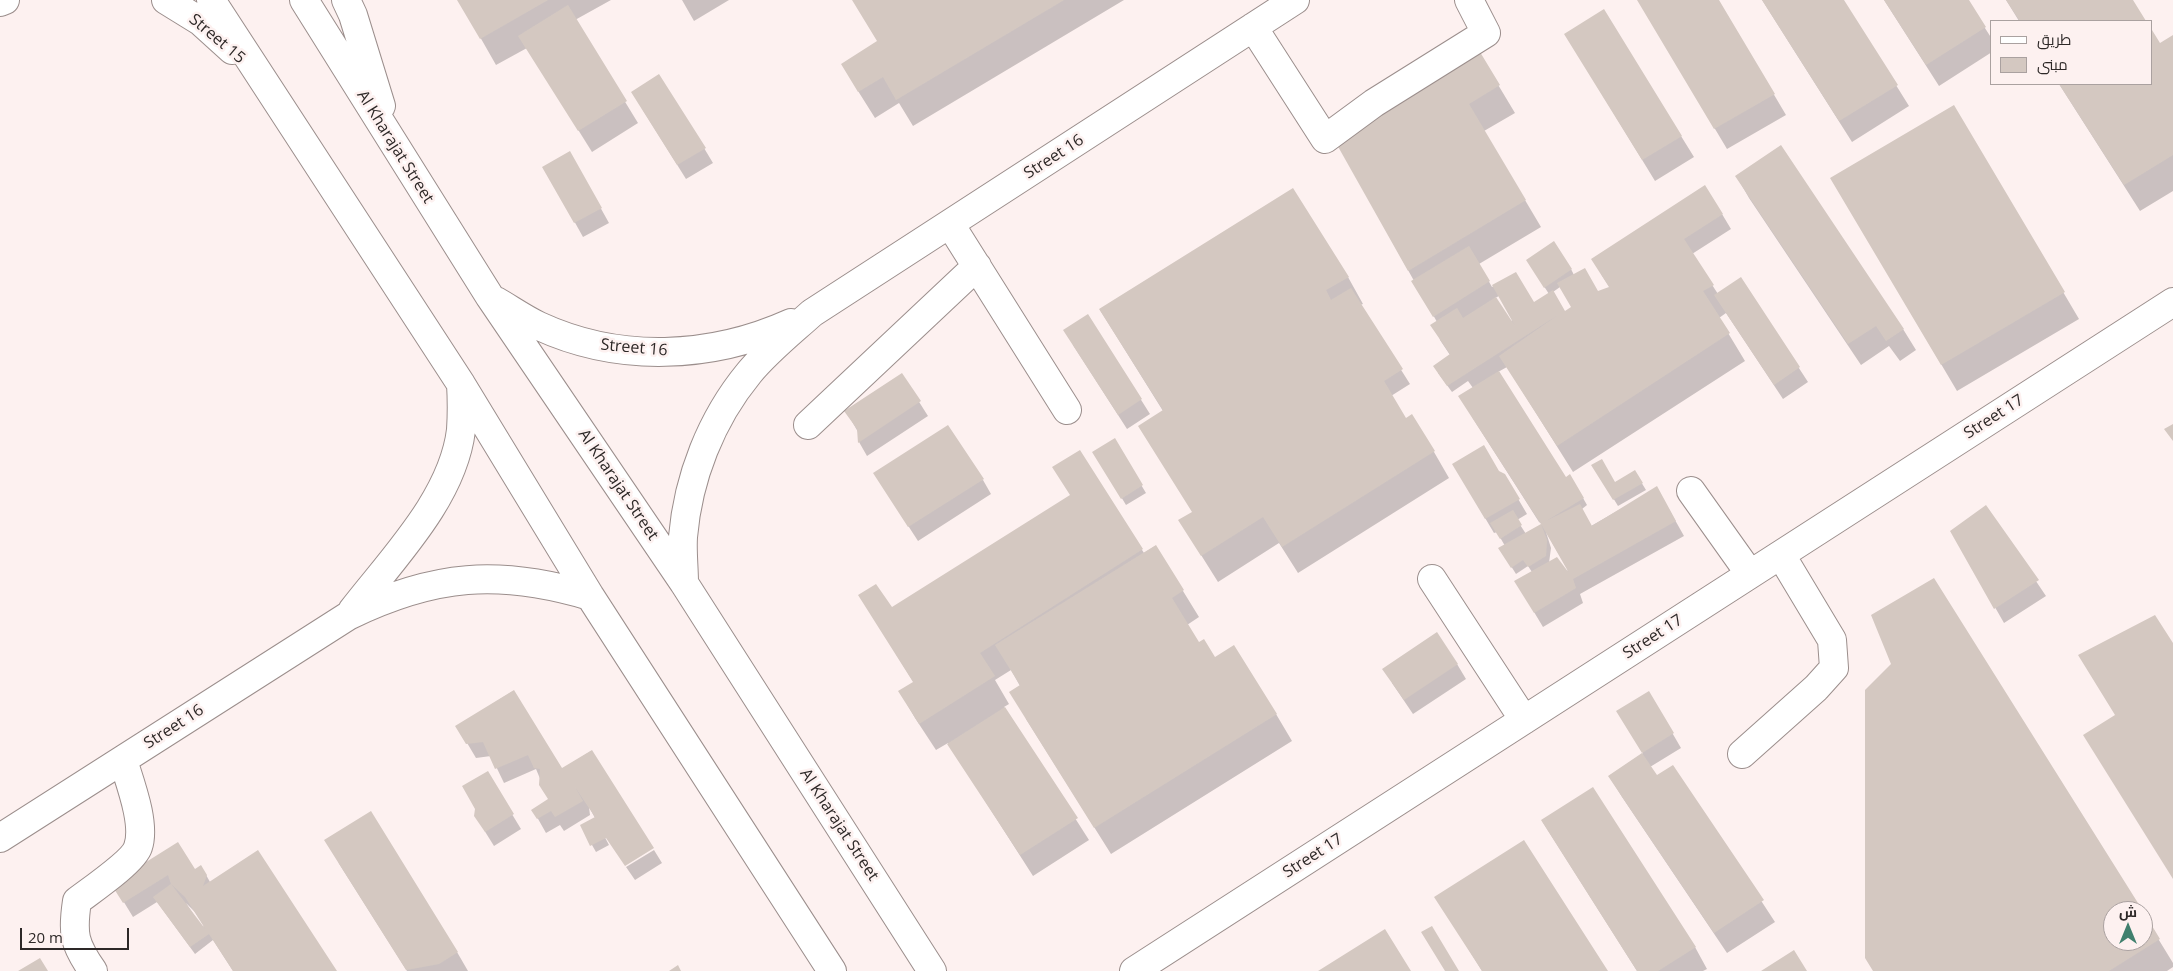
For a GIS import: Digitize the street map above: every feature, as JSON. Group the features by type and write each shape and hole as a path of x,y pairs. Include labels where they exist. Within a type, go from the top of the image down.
{"street":[{"path":"0,2 5,0"},
{"name":"Street 15","path":"166,0 200,21 266,82"},
{"path":"211,0 461,384 590,596 832,971"},
{"name":"Al Kharajat Street","path":"304,0 490,298 684,583 932,971"},
{"path":"346,0 353,15 392,143"},
{"name":"Street 16","path":"490,298 539,326 593,344 649,352 715,348 761,336 812,313 1295,0"},
{"path":"1253,27 1325,139 1374,103 1486,33 1469,0"},
{"path":"950,224 1067,410"},
{"path":"808,425 977,266"},
{"name":"Street 17","path":"1134,971 2173,302"},
{"name":"Street 16","path":"684,583 683,538 690,493 703,450 722,410 749,373 812,313"},
{"name":"Street 16","path":"348,616 407,542 436,499 447,478 461,432 461,384"},
{"path":"1691,490 1750,574"},
{"path":"1742,754 1816,688 1834,668 1832,640 1781,555"},
{"name":"Street 16","path":"0,838 348,616 380,600 414,589 449,581 485,578 547,584 590,596"},
{"path":"1432,579 1524,720"},
{"path":"93,971 80,952 73,926 77,901 122,865 138,848 140,817 123,760"}],"building":[{"path":"457,0 548,0 480,39"},
{"path":"852,0 1064,0 896,100 883,77 858,92 841,64 877,41"},
{"path":"1637,0 1719,0 1775,94 1714,129"},
{"path":"1762,0 1844,0 1898,85 1839,121"},
{"path":"1884,0 1969,0 1986,27 1926,65"},
{"path":"2006,0 2133,0 2145,20 2019,20"},
{"path":"568,5 627,101 578,131 518,36"},
{"path":"1604,9 1682,136 1642,160 1564,34"},
{"path":"2153,32 2160,43 2173,35 2173,155 2124,185 2060,85 2153,85"},
{"path":"1480,52 1500,85 1469,104 1526,200 1408,271 1336,143"},
{"path":"659,74 706,148 677,165 631,92"},
{"path":"1954,105 2065,292 1941,365 1830,178"},
{"path":"1781,145 1904,329 1886,341 1876,326 1848,344 1735,176"},
{"path":"570,151 602,208 574,223 542,167"},
{"path":"1705,185 1723,214 1684,239 1714,285 1703,291 1730,333 1557,446 1499,356 1558,315 1447,386 1433,366 1450,354 1430,325 1457,308 1463,318 1496,297 1515,326 1492,285 1516,272 1534,302 1553,290 1565,311 1571,307 1557,283 1585,268 1598,291 1609,287 1591,259"},
{"path":"1293,188 1349,277 1326,290 1331,300 1351,288 1403,369 1384,381 1406,418 1412,414 1435,451 1282,547 1263,517 1201,556 1178,520 1192,512 1138,426 1163,410 1099,309"},
{"path":"1554,241 1572,269 1544,288 1526,260"},
{"path":"1469,246 1490,281 1433,317 1411,281"},
{"path":"1741,277 1800,367 1774,385 1714,295"},
{"path":"1088,314 1142,399 1118,415 1063,330"},
{"path":"1499,371 1566,477 1570,474 1584,498 1546,521 1580,504 1592,526 1657,486 1676,521 1573,579 1576,588 1534,613 1514,581 1557,557 1569,573 1541,524 1458,396"},
{"path":"902,373 921,401 858,443 857,429 844,411"},
{"path":"2173,424 2173,441 2164,429"},
{"path":"948,425 984,479 908,527 873,473"},
{"path":"1115,438 1143,485 1121,499 1092,452"},
{"path":"1484,445 1499,471 1505,474 1520,499 1485,519 1452,464"},
{"path":"1080,450 1143,549 980,653 995,676 919,724 898,691 913,682 858,595 876,584 892,607 1070,495 1052,467"},
{"path":"1602,459 1615,482 1635,470 1643,483 1613,500 1591,465"},
{"path":"1986,505 2039,580 1994,609 1950,531"},
{"path":"1513,510 1522,525 1500,539 1490,523"},
{"path":"1541,524 1547,540 1546,556 1528,567 1523,560 1511,568 1498,548"},
{"path":"1156,545 1184,590 1172,598 1199,642 1204,639 1215,657 1234,645 1277,714 1094,828 1009,692 1020,685 995,645"},
{"path":"1934,578 2137,901 2103,901 2103,951 2141,951 2109,971 1873,971 1865,958 1865,690 1891,664 1871,615"},
{"path":"2155,615 2173,643 2173,879 2083,735 2115,715 2078,655"},
{"path":"1437,632 1458,664 1404,700 1382,669"},
{"path":"514,690 562,768 592,750 654,848 625,866 606,838 590,846 580,825 595,817 575,787 583,801 555,817 551,811 537,819 531,810 548,799 539,785 540,769 534,768 528,755 495,769 483,742 466,744 455,726"},
{"path":"1649,691 1674,733 1642,753 1616,711"},
{"path":"1005,707 1078,818 1020,855 947,744"},
{"path":"1642,753 1657,775 1673,765 1764,900 1714,933 1608,776"},
{"path":"488,771 514,814 485,832 474,816 475,809 462,786"},
{"path":"1593,787 1696,947 1658,971 1637,971 1541,820"},
{"path":"371,811 458,952 439,964 406,970 324,840"},
{"path":"1524,840 1608,971 1482,971 1434,897"},
{"path":"178,842 195,869 201,865 207,875 203,886 258,850 337,971 233,971 209,934 190,947 153,897 171,884 168,875 123,903 111,884","holes":["171,884 185,897 206,930"]},
{"path":"1432,926 1459,971 1445,971 1421,932"},
{"path":"2153,927 2160,939 2153,943"},
{"path":"1385,929 1411,971 1318,971"},
{"path":"1794,950 1807,971 1761,971"},
{"path":"40,958 48,971 18,971"},
{"path":"678,965 681,971 669,971"}]}
